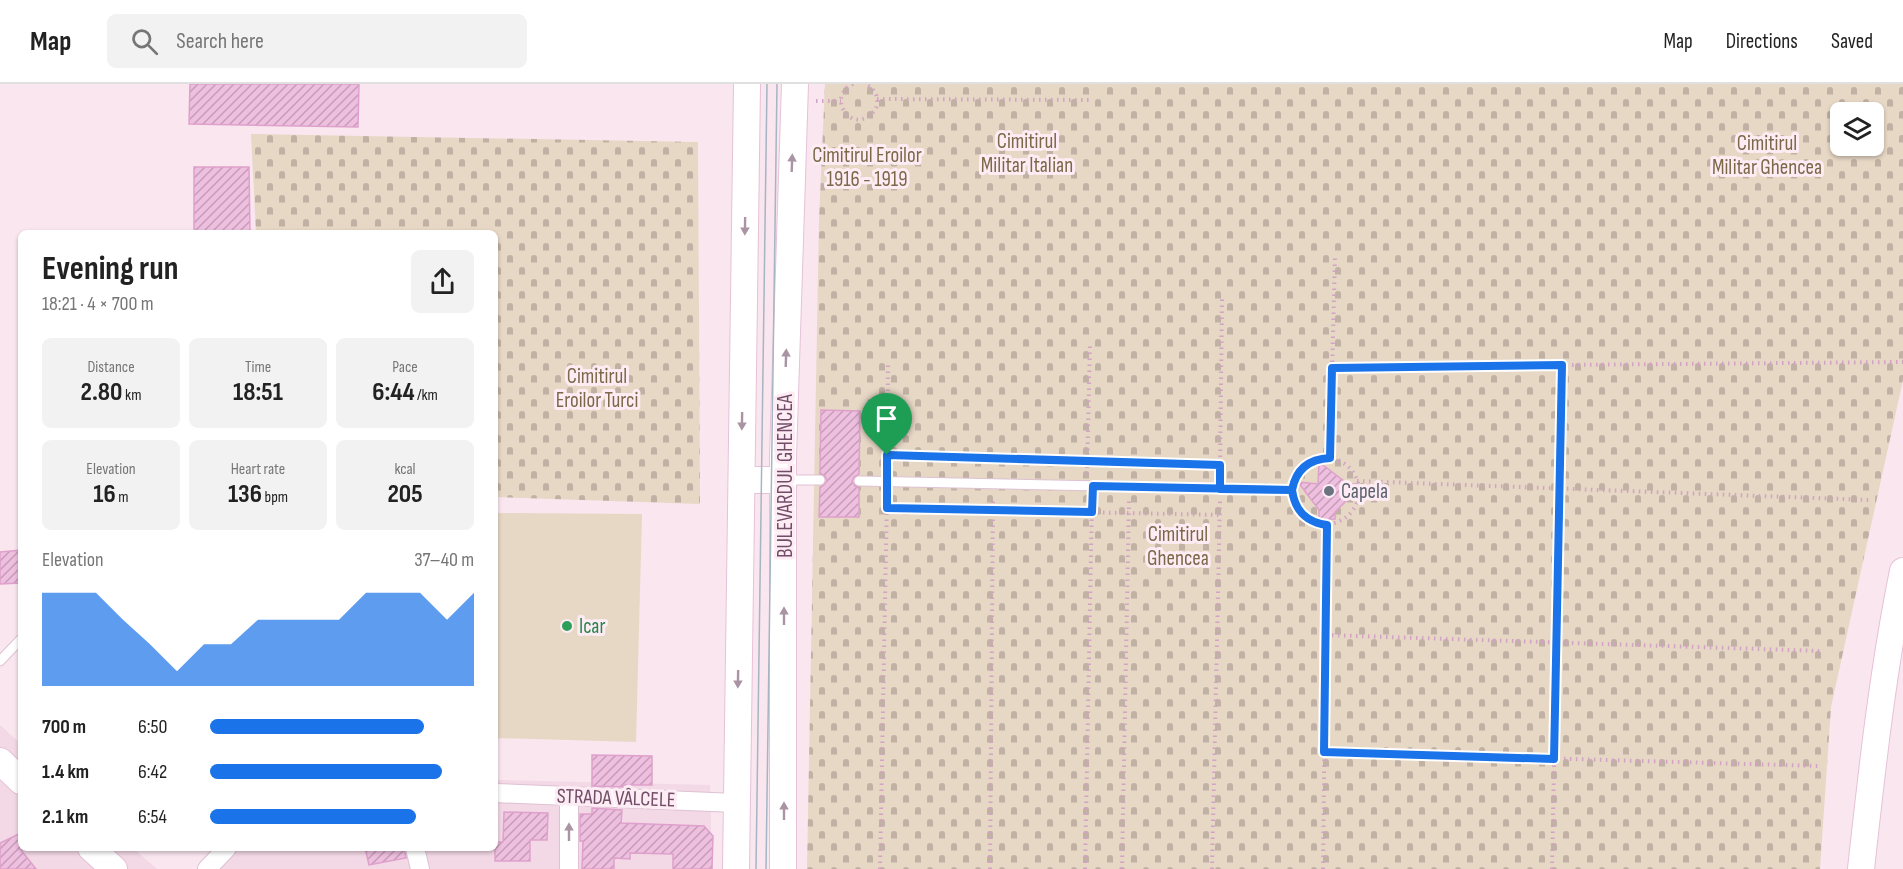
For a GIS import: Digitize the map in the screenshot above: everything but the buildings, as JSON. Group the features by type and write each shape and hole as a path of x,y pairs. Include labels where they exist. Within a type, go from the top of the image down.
{"main road":[{"name":"BULEVARDUL GHENCEA","path":"736,869 747,84"},
{"name":"BULEVARDUL GHENCEA","path":"783,869 784,446 801,92"},
{"path":"742,480 784,480"},
{"path":"1861,869 1871,766 1883,678 1903,571"},
{"path":"0,761 18,778"},
{"path":"94,851 114,869"}],"street":[{"name":"STRADA VÂLCELE","path":"498,793 736,803"},
{"path":"569,796 569,869"},
{"path":"207,869 224,851"},
{"path":"416,851 420,869"}],"lane":[{"path":"784,480 820,480"},
{"path":"859,481 1292,490"},
{"path":"0,661 18,642"}],"path":[{"path":"853,84 845,90 840,101 844,112 860,120 871,115 875,110 877,99 872,88 865,84"},
{"path":"801,92 840,101"},
{"path":"877,99 1093,100"},
{"path":"1330,458 1335,254"},
{"path":"1212,869 1222,299"},
{"path":"1085,869 1092,512 1087,461 1089,343"},
{"path":"880,869 888,362"},
{"path":"1332,368 1903,362"},
{"path":"1552,869 1562,365"},
{"path":"887,455 1220,465"},
{"path":"1318,458 1340,461 1349,467 1358,482 1359,498 1355,508 1338,522 1327,525 1306,519 1294,501 1292,490 1294,479 1308,462 1318,458"},
{"path":"1358,482 1869,500"},
{"path":"990,869 994,484"},
{"path":"1122,869 1129,487"},
{"path":"887,508 1220,515"},
{"path":"1323,869 1327,525"},
{"path":"1326,635 1821,651"},
{"path":"1324,752 1818,766"}],"shaded area":[{"path":"0,725 18,741 18,851 136,851 157,869 0,869"},
{"path":"498,780 710,785 712,869 218,869 236,851 498,851"}],"green space":[{"name":"Cimitirul Ghencea","path":"825,84 1903,84 1903,380 1831,707 1820,869 807,869 819,220"},
{"name":"Cimitirul Eroilor Turci","path":"251,134 698,142 700,504 498,497 498,230 256,230"},
{"name":"Icar","path":"498,513 642,514 636,742 498,738"}],"tram line":[{"path":"756,869 767,84"},
{"path":"766,869 777,84"}],"place":[{"name":"Capela","path":"1329,491"},
{"name":"Icar","path":"567,626"}],"route":[{"path":"887,455 887,508 1092,512 1093,486 1220,489 1292,490 1294,501 1306,519 1327,525 1324,752 1554,759 1562,365 1332,368 1330,458 1318,458 1308,462 1294,479 1292,490 1220,489 1220,465 887,455"}],"park label":[{"name":"Cimitirul Militar Italian","path":"1027,153"},
{"name":"Cimitirul Militar Ghencea","path":"1767,155"},
{"name":"Cimitirul Eroilor 1916 - 1919","path":"867,167"}]}
